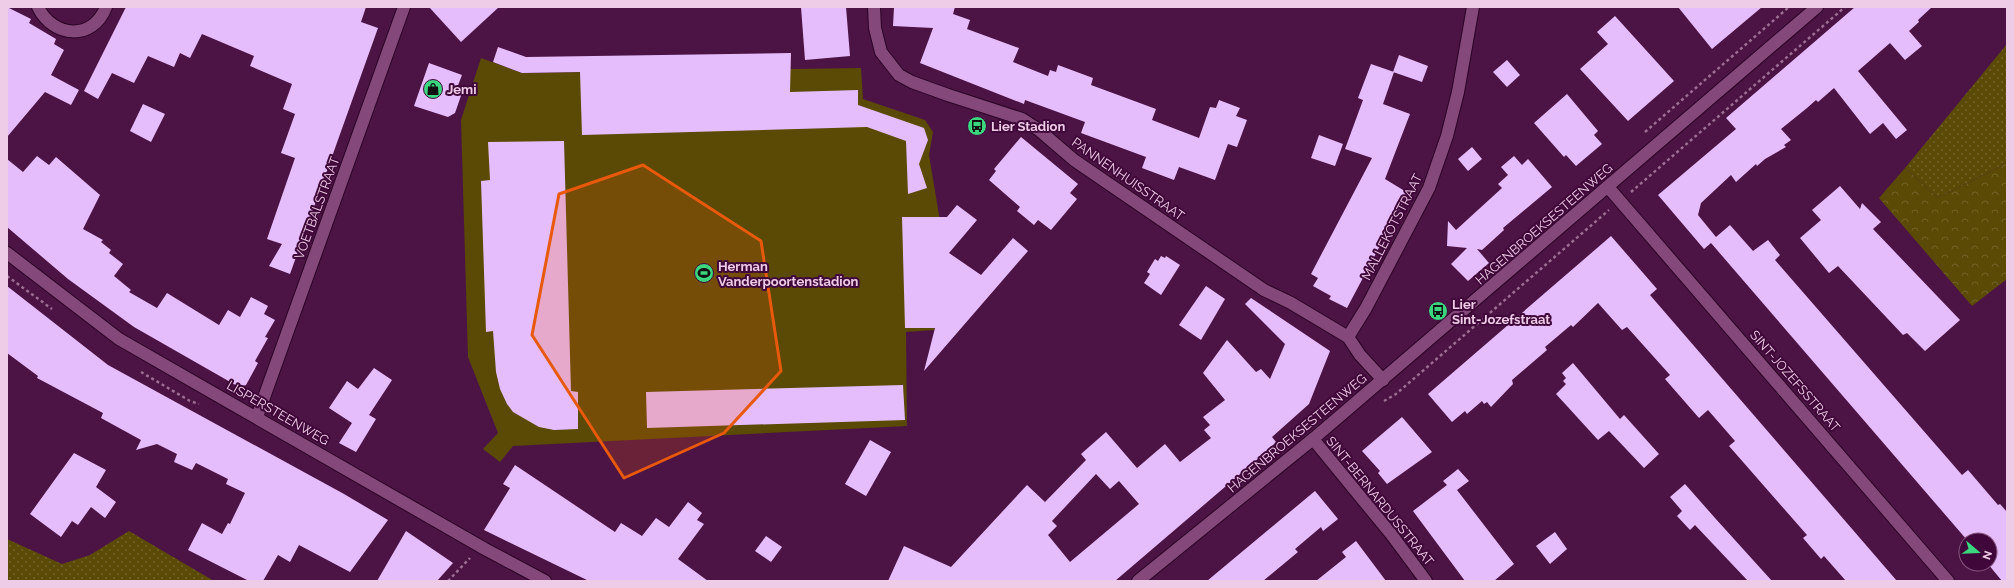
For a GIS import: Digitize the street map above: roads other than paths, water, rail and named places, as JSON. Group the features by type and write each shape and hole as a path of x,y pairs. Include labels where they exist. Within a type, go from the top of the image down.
{"street":[{"path":"38,7 43,17 52,26 64,31 78,32 92,26 103,14 106,7"},
{"name":"VOETBALSTRAAT","path":"257,417 404,7"},
{"name":"PANNENHUISSTRAAT","path":"874,7 875,28 881,52 899,75 933,90 1022,119 1040,130 1074,160 1264,290 1291,303 1348,337 1360,355 1383,380"},
{"name":"MALLEKOTSTRAAT","path":"1348,337 1366,308 1429,188 1447,136 1458,92 1473,7"},
{"name":"HAGENBROEKSESTEENWEG","path":"1138,581 1313,440 1817,7"},
{"name":"SINT-JOZEFSSTRAAT","path":"1608,187 1948,581"},
{"name":"LISPERSTEENWEG","path":"7,253 119,339 485,549 542,580"},
{"name":"SINT-BERNARDUSSTRAAT","path":"1313,440 1390,534 1426,581"}],"place":[{"name":"Jemi","path":"433,89"},
{"name":"Lier Stadion","path":"977,126"},
{"name":"Herman Vanderpoortenstadion","path":"704,273"},
{"name":"Lier Sint-Jozefstraat","path":"1438,311"}]}
